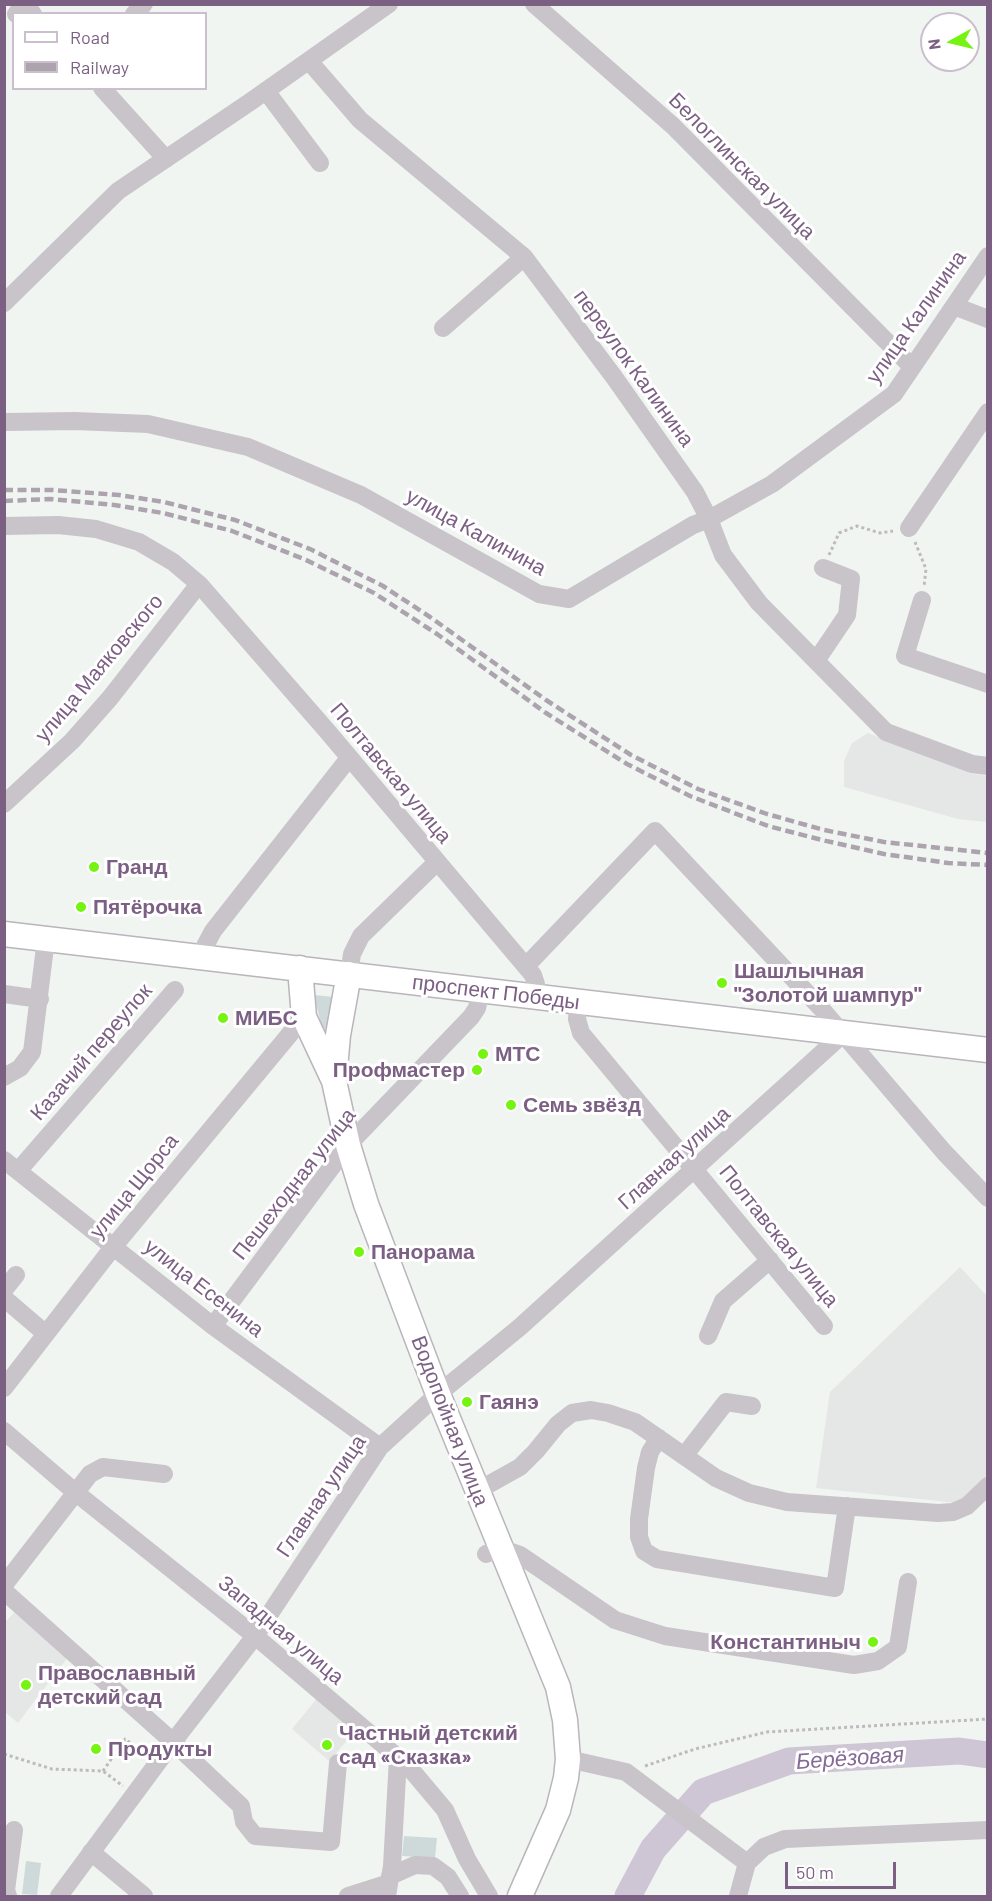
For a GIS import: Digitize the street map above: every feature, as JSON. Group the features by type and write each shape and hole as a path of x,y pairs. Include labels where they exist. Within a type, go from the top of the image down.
{"main road":[{"name":"проспект Победы","path":"4,934 987,1050"},
{"name":"Водопойная улица","path":"300,968 304,1017 334,1081 348,1145 366,1204 477,1491 493,1551 558,1687 565,1720 568,1759 566,1778 558,1810 520,1896"},
{"name":"Водопойная улица","path":"334,1081 338,1035 350,974"}],"street":[{"path":"17,12 25,4 31,12"},
{"path":"4,303 118,191 389,4"},
{"name":"Белоглинская улица","path":"534,4 673,126 912,367"},
{"name":"переулок Калинина","path":"309,61 360,120 524,256 621,386 694,492 709,519 723,555 759,603 886,732 972,764 987,766"},
{"path":"104,90 166,159"},
{"path":"266,91 321,163"},
{"path":"443,328 524,256"},
{"name":"улица Калинина","path":"4,422 75,421 148,424 248,447 361,495 539,594 569,599 693,525 709,519 772,484 894,394 987,256"},
{"path":"954,306 987,319"},
{"path":"909,528 987,412"},
{"name":"Полтавская улица","path":"4,526 58,525 96,529 139,542 174,561 199,584 526,966 536,984 535,997"},
{"path":"816,661 848,615 851,579 823,568"},
{"name":"улица Маяковского","path":"4,804 72,741 199,584"},
{"path":"922,600 905,656 987,684"},
{"path":"204,957 205,946 213,931 349,758"},
{"path":"526,966 655,831 844,1033 944,1152 987,1198"},
{"path":"350,974 352,954 361,936 437,862"},
{"path":"4,1077 20,1068 32,1052 46,939"},
{"name":"Казачий переулок","path":"11,1165 175,990"},
{"name":"Пешеходная улица","path":"213,1326 348,1145 471,1017 477,1008 481,990"},
{"path":"4,994 40,999"},
{"name":"Полтавская улица","path":"578,1002 577,1019 580,1033 824,1326"},
{"name":"улица Щорса","path":"4,1388 114,1246 304,1017"},
{"name":"Главная улица","path":"59,1896 255,1636 380,1447 438,1394 520,1328 844,1033"},
{"name":"улица Есенина","path":"11,1165 213,1326 380,1447"},
{"path":"708,1336 723,1301 770,1260"},
{"path":"4,1290 16,1275"},
{"path":"4,1298 46,1334"},
{"path":"684,1456 726,1402 752,1406"},
{"path":"477,1491 520,1467 558,1424 572,1413 591,1410 635,1422 716,1478 748,1493 787,1502 938,1513 953,1512 967,1506 987,1486"},
{"name":"Западная улица","path":"4,1431 75,1492 255,1636 408,1766 445,1810 467,1859 489,1896"},
{"path":"659,1438 650,1452 646,1468 639,1519 639,1537 644,1551 657,1559 836,1588 847,1506"},
{"path":"4,1585 90,1474 103,1467 164,1474"},
{"path":"493,1551 520,1556 615,1620 665,1636 854,1665 878,1661 898,1647 908,1582"},
{"path":"4,1591 241,1806 244,1822 255,1836 331,1842 338,1763"},
{"path":"389,1885 398,1758"},
{"path":"568,1759 631,1776 741,1859"},
{"path":"8,1896 6,1890 14,1830"},
{"path":"741,1859 785,1839 987,1830"},
{"path":"92,1852 144,1896"},
{"path":"738,1896 741,1859"},
{"path":"348,1896 389,1885 416,1865 434,1866 448,1876 460,1896"}],"path":[{"path":"823,568 840,534 857,526 880,533 909,528 926,569 922,600"},
{"path":"631,1776 695,1749 767,1732 987,1719"},
{"path":"103,1771 125,1739 150,1758"},
{"path":"4,1754 52,1769 103,1771 127,1789"}],"shaded area":[{"path":"868,733 970,773 987,776 987,822 958,819 844,787 844,761 852,743"},
{"path":"314,995 334,997 326,1029 322,1028"},
{"path":"960,1267 987,1296 987,1476 957,1503 816,1488 830,1392"},
{"name":"Православный детский сад","path":"16,1611 68,1657 18,1723 5,1712 4,1623"},
{"name":"Частный детский сад «Сказка»","path":"318,1697 357,1729 329,1761 292,1729"},
{"path":"404,1836 437,1838 435,1858 402,1856"},
{"path":"26,1861 41,1863 37,1895 22,1894"}],"waterway":[{"name":"Берёзовая","path":"628,1896 653,1849 703,1792 789,1761 959,1751 988,1755"}],"railway":[{"path":"4,490 52,490 119,495 164,502 235,520 310,549 383,586 546,700 631,755 698,789 767,814 824,830 884,842 988,853"},
{"path":"4,501 50,499 114,505 163,513 232,531 304,559 374,593 437,634 546,713 627,764 690,796 768,826 822,840 884,854 948,863 988,865"}],"place":[{"name":"Гранд","path":"94,867"},
{"name":"Пятёрочка","path":"81,907"},
{"name":"Шашлычная \"Золотой шампур\"","path":"722,983"},
{"name":"МИБС","path":"223,1018"},
{"name":"МТС","path":"483,1054"},
{"name":"Профмастер","path":"477,1070"},
{"name":"Семь звёзд","path":"511,1105"},
{"name":"Панорама","path":"359,1252"},
{"name":"Гаянэ","path":"467,1402"},
{"name":"Константиныч","path":"873,1642"},
{"name":"Православный детский сад","path":"26,1685"},
{"name":"Частный детский сад «Сказка»","path":"327,1745"},
{"name":"Продукты","path":"96,1749"}]}
